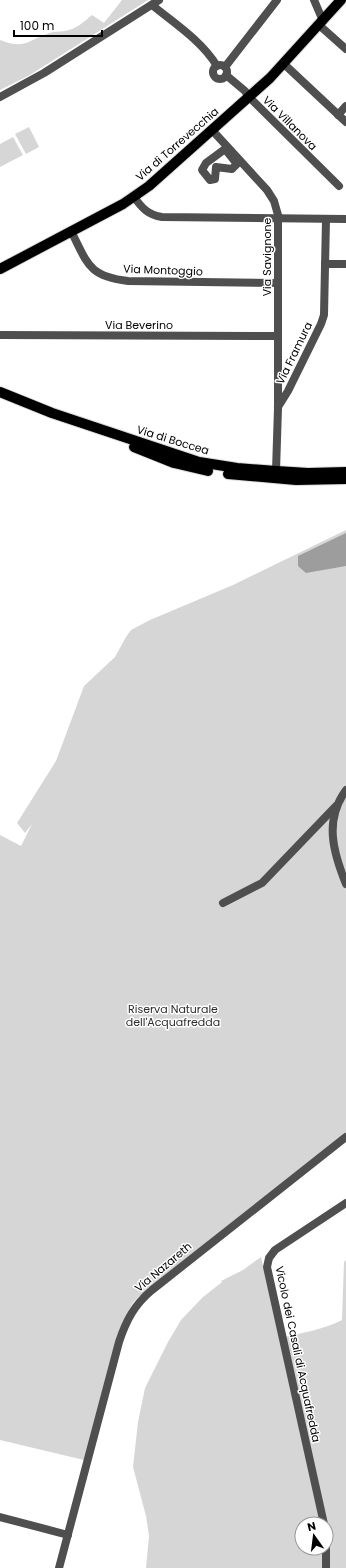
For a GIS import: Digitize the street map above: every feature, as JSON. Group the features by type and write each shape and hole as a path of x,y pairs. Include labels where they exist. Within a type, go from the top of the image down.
{"main road":[{"name":"Via di Torrevecchia","path":"0,269 134,197 154,182 284,64 341,0"},
{"name":"Via di Boccea","path":"0,392 52,413 190,460 221,466 276,471 308,473 346,472"},
{"name":"Via di Boccea","path":"0,400 52,420 118,441 187,467 252,477 308,480 346,479"}],"street":[{"path":"223,69 277,0"},
{"path":"314,0 321,23 346,48"},
{"path":"0,97 38,76 156,2"},
{"name":"Via Villanova","path":"156,2 338,186"},
{"path":"284,64 346,122"},
{"path":"338,115 346,106"},
{"name":"Via Savignone","path":"212,130 267,190 274,201 279,219 277,336 278,408"},
{"path":"225,149 237,164 232,169 216,167 215,179 210,180 202,170 206,163 225,149"},
{"path":"134,197 144,211 159,217 346,219"},
{"name":"Via Framura","path":"276,471 278,408 292,384 324,315 326,219"},
{"name":"Via Montoggio","path":"71,232 89,265 101,275 112,279 128,281 278,283"},
{"path":"325,264 346,264"},
{"name":"Via Beverino","path":"0,335 277,336"},
{"path":"223,903 262,883 336,806 346,790"},
{"path":"336,806 333,818 332,840 337,860 346,884"},
{"name":"Via Nazareth","path":"59,1568 119,1342 127,1320 133,1309 148,1293 172,1273 346,1138"},
{"name":"Vicolo dei Casali di Acquafredda","path":"322,1516 267,1267 269,1258 275,1250 346,1203"},
{"path":"0,1517 68,1535"},
{"path":"326,1556 326,1568"}],"green space":[{"path":"122,0 148,0 30,75 0,90 0,40 15,44 29,42 49,33 73,29 92,15 104,23"},
{"path":"29,127 39,147 26,154 15,134"},
{"path":"13,137 23,155 0,167 0,144"},
{"name":"Riserva Naturale dell'Acquafredda","path":"346,530 346,1134 142,1296 139,1296 132,1304 122,1324 84,1460 0,1440 0,835 21,846 32,824 25,833 17,823 56,761 84,686 115,657 131,630 150,620 233,585"},
{"path":"261,1257 280,1338 319,1329 342,1320 344,1262 346,1260 346,1568 146,1568 149,1536 146,1516 133,1467 138,1422 145,1388 181,1320 203,1297 222,1282 221,1281 243,1270"}],"shaded area":[{"path":"346,533 346,566 306,573 298,566 298,556"}]}
